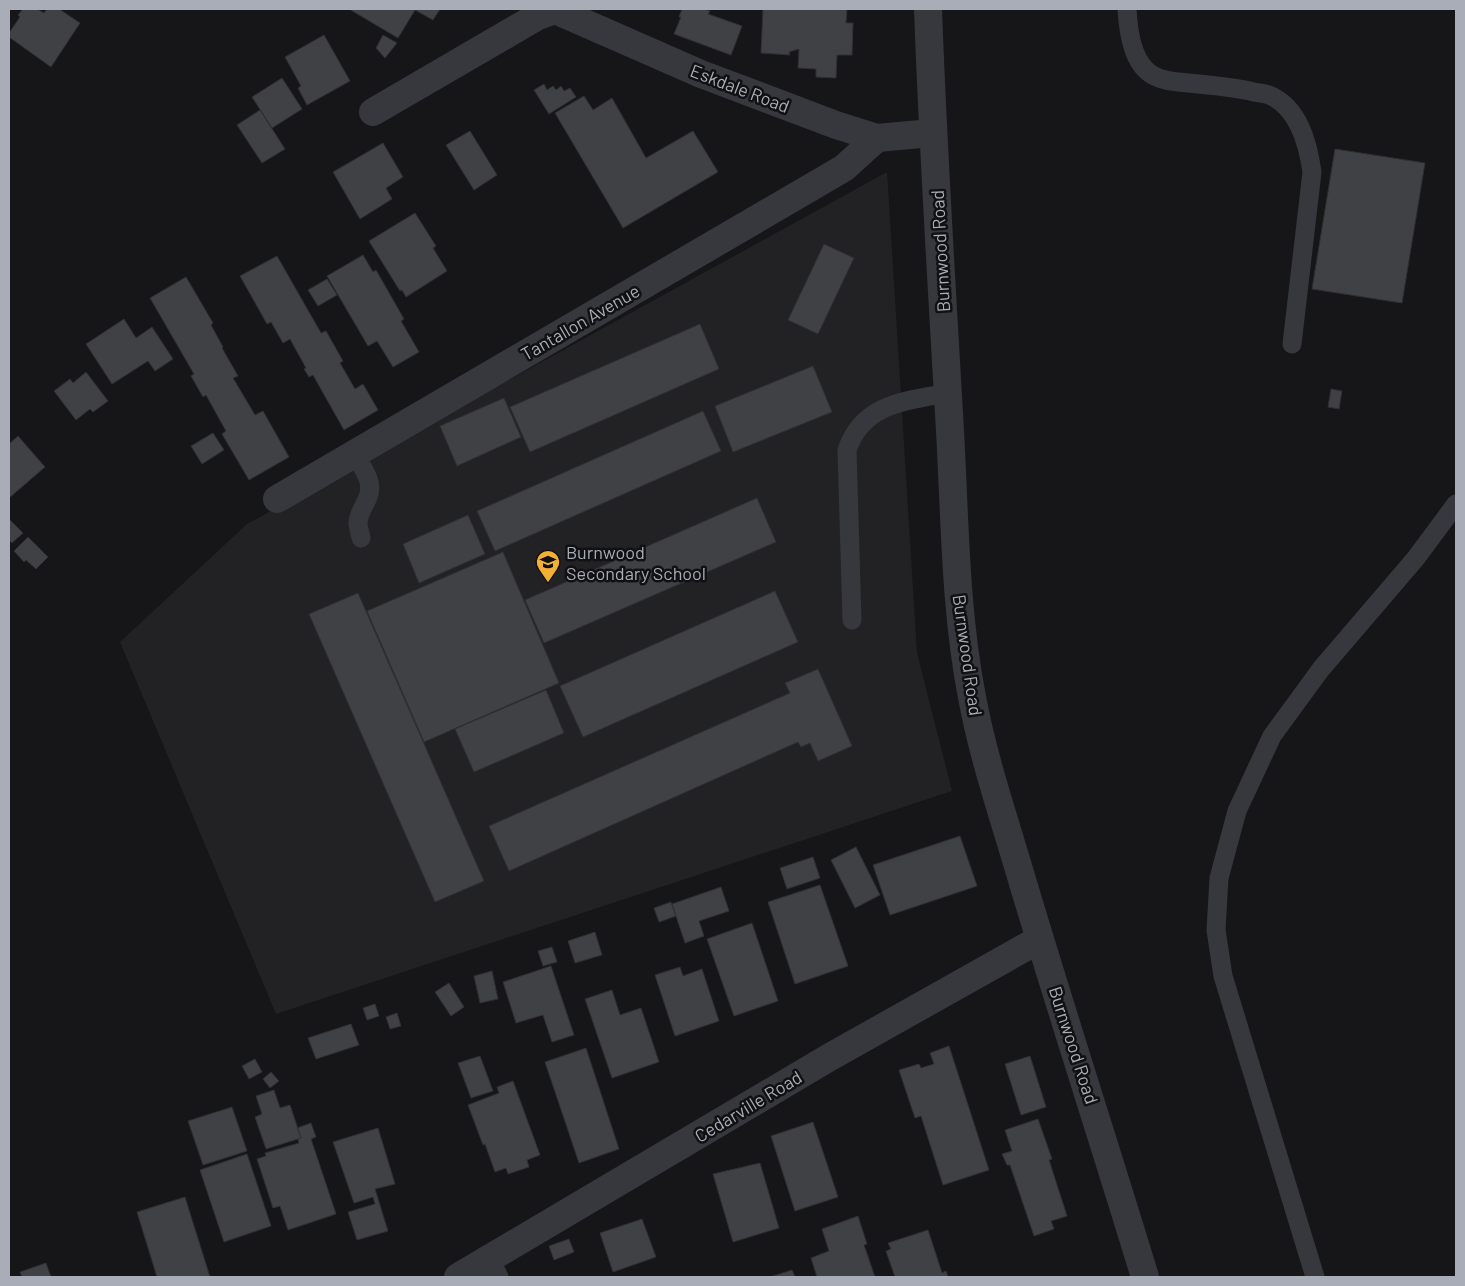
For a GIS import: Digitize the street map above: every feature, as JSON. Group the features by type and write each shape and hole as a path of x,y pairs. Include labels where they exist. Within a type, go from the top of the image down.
{"street":[{"name":"Eskdale Road","path":"373,112 538,16 555,9 701,74 836,125 877,138 932,133"},
{"name":"Burnwood Road","path":"928,9 932,133 940,238 961,631 972,700 989,766 1040,939 1100,1127 1145,1277"},
{"name":"Tantallon Avenue","path":"277,498 844,168 877,138"},
{"name":"Cedarville Road","path":"458,1277 494,1268 830,1057 1040,939"}],"lane":[{"path":"1127,9 1128,21 1137,56 1146,71 1166,81 1227,87 1269,95 1284,105 1296,120 1309,151 1312,172 1292,344"},
{"path":"852,620 847,450 851,437 873,414 890,405 948,392"},
{"path":"354,454 368,479 370,489 358,523 361,538"},
{"path":"1316,1277 1223,976 1216,930 1219,878 1237,811 1272,736 1321,669 1416,558 1456,504"}],"shaded area":[{"name":"Burnwood Secondary School","path":"887,172 917,653 952,791 276,1014 120,642 247,524"}],"building":[{"path":"23,9 37,9 44,13 47,9 59,9 80,23 51,67 9,37 9,33 20,17 18,15"},
{"path":"349,9 440,9 433,20 415,10 398,38"},
{"path":"682,9 704,9 710,11 708,14 742,26 731,55 674,34"},
{"path":"763,9 847,9 846,23 853,23 852,55 837,55 836,78 816,77 816,69 798,68 799,49 789,52 790,55 761,53"},
{"path":"324,35 350,81 307,105 298,88 301,86 285,57"},
{"path":"383,35 397,43 385,58 376,48"},
{"path":"282,78 302,109 272,128 252,97"},
{"path":"544,84 547,90 553,86 556,90 561,86 564,91 570,88 576,97 549,114 534,90"},
{"path":"584,96 593,110 612,98 646,158 693,131 718,172 623,228 555,113"},
{"path":"260,110 285,149 262,163 237,125"},
{"path":"470,131 497,175 474,190 446,145"},
{"path":"383,143 403,177 386,188 392,199 360,219 333,172"},
{"path":"1335,149 1425,163 1402,303 1312,289"},
{"path":"415,213 436,246 433,248 447,271 406,297 402,290 400,291 369,241"},
{"path":"824,244 854,258 818,334 788,320"},
{"path":"363,255 373,272 376,270 404,319 401,321 419,352 393,367 377,341 368,346 327,276"},
{"path":"277,256 321,333 326,331 343,361 340,363 355,389 363,384 378,410 344,430 313,375 309,377 304,369 306,368 290,339 283,343 271,322 267,324 240,276"},
{"path":"186,277 213,323 211,325 238,376 233,378 255,415 263,411 289,457 249,480 222,434 226,431 206,395 203,397 191,376 194,374 150,298"},
{"path":"327,279 337,295 318,306 308,290"},
{"path":"124,319 136,338 152,327 173,359 155,371 148,361 112,384 86,344"},
{"path":"700,324 719,369 530,452 510,407"},
{"path":"813,366 832,412 733,452 715,406"},
{"path":"86,372 108,401 93,412 90,409 76,420 54,391 70,379 73,383"},
{"path":"1331,389 1342,391 1339,409 1328,407"},
{"path":"504,398 521,437 457,466 440,426"},
{"path":"703,411 721,451 495,551 477,511"},
{"path":"213,433 224,450 202,464 191,446"},
{"path":"18,436 45,467 9,498 9,444"},
{"path":"757,498 776,542 544,643 525,600"},
{"path":"468,515 485,554 419,583 403,544"},
{"path":"9,519 23,533 12,543 9,540"},
{"path":"28,537 48,557 36,569 26,560 24,562 14,551"},
{"path":"503,552 559,683 424,742 367,611"},
{"path":"775,591 798,642 583,737 560,686"},
{"path":"358,593 484,881 435,902 309,614"},
{"path":"818,669 852,746 818,761 810,743 801,747 798,742 509,871 489,826 790,693 785,683"},
{"path":"546,690 564,733 474,772 455,729"},
{"path":"960,836 977,886 890,915 873,865"},
{"path":"856,847 880,895 855,908 831,860"},
{"path":"813,857 820,878 787,889 780,868"},
{"path":"820,885 848,966 795,984 768,902"},
{"path":"721,887 729,911 699,921 704,936 685,943 672,904"},
{"path":"671,902 676,916 659,922 654,908"},
{"path":"752,923 778,1001 734,1016 707,939"},
{"path":"595,932 602,955 575,963 568,941"},
{"path":"552,947 557,962 543,966 538,951"},
{"path":"551,966 574,1035 552,1042 543,1015 516,1023 503,982"},
{"path":"680,967 683,976 702,969 719,1021 675,1036 655,975"},
{"path":"492,971 498,999 480,1003 474,976"},
{"path":"449,983 464,1007 451,1016 435,992"},
{"path":"612,990 620,1015 641,1008 659,1062 612,1078 585,999"},
{"path":"375,1004 379,1016 367,1020 363,1008"},
{"path":"397,1013 401,1026 390,1029 386,1017"},
{"path":"351,1024 359,1045 316,1059 308,1038"},
{"path":"949,1046 989,1170 943,1185 921,1116 915,1118 899,1070 919,1064 921,1068 934,1064 930,1053"},
{"path":"586,1048 619,1149 579,1163 545,1062"},
{"path":"480,1056 493,1091 471,1098 458,1063"},
{"path":"1030,1056 1046,1107 1021,1115 1005,1064"},
{"path":"255,1059 262,1072 249,1079 242,1066"},
{"path":"271,1072 279,1081 270,1088 263,1079"},
{"path":"513,1081 540,1155 527,1160 529,1167 508,1174 506,1168 495,1172 468,1105 499,1093 497,1087"},
{"path":"274,1090 280,1108 290,1105 301,1138 266,1149 255,1117 262,1114 256,1096"},
{"path":"232,1107 247,1151 203,1165 188,1121"},
{"path":"1038,1119 1052,1159 1049,1160 1067,1216 1051,1221 1054,1229 1034,1236 1010,1165 1007,1165 1002,1154 1012,1151 1005,1130"},
{"path":"813,1122 838,1197 795,1211 771,1136"},
{"path":"311,1123 316,1137 311,1139 336,1214 288,1230 280,1206 273,1208 257,1159 266,1156 265,1153 299,1143 298,1139 301,1138 297,1128"},
{"path":"378,1128 395,1184 375,1189 388,1231 357,1240 348,1212 375,1204 373,1197 354,1203 333,1142"},
{"path":"247,1154 271,1226 224,1242 200,1170"},
{"path":"760,1163 779,1228 733,1242 713,1174"},
{"path":"185,1197 210,1277 157,1277 137,1212"},
{"path":"858,1216 867,1244 864,1245 875,1277 817,1277 811,1258 829,1251 822,1229"},
{"path":"642,1219 656,1257 613,1272 600,1233"},
{"path":"928,1230 942,1273 946,1271 948,1277 895,1277 886,1251 891,1249 888,1243"},
{"path":"569,1239 574,1252 554,1260 549,1246"},
{"path":"46,1263 51,1277 22,1277 20,1272"},
{"path":"792,1270 795,1277 770,1277"}],"place":[{"name":"Burnwood Secondary School","path":"548,583"}]}
